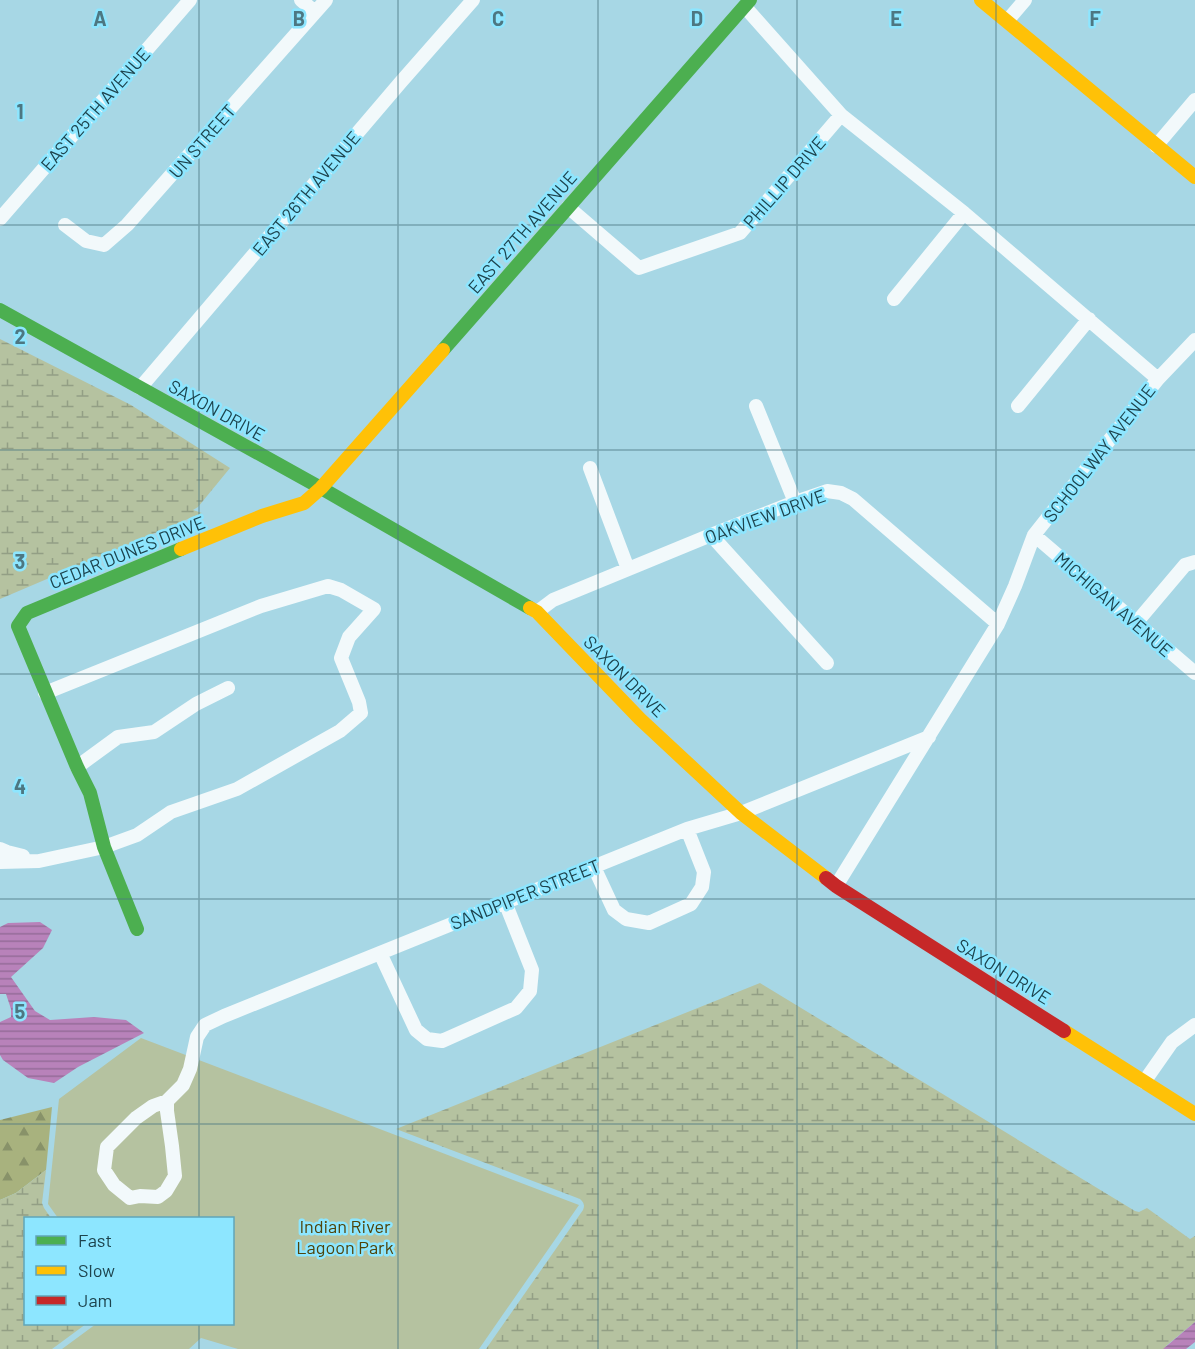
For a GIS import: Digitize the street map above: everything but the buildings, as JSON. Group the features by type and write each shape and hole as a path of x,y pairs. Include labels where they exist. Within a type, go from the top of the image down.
{"street":[{"name":"EAST 25TH AVENUE","path":"0,219 190,0"},
{"path":"301,0 315,12"},
{"name":"UN STREET","path":"65,225 86,241 104,245 128,225 326,0"},
{"name":"EAST 26TH AVENUE","path":"140,388 473,0"},
{"path":"981,0 1195,177"},
{"path":"1007,21 1026,0"},
{"name":"SCHOOLWAY AVENUE","path":"748,3 841,115 964,213 1158,379 1034,535 998,624 836,886"},
{"name":"EAST 27TH AVENUE","path":"321,488 748,3"},
{"path":"1156,146 1195,100"},
{"name":"PHILLIP DRIVE","path":"568,207 639,268 740,233 841,115"},
{"path":"894,300 964,213"},
{"name":"SAXON DRIVE","path":"0,310 321,488 537,612 640,719 741,813 836,886 1195,1114"},
{"path":"1018,406 1089,319"},
{"path":"1158,379 1195,340"},
{"path":"756,406 795,502"},
{"path":"590,468 628,568"},
{"name":"CEDAR DUNES DRIVE","path":"137,929 104,847 90,793 76,767 18,626 27,613 262,516 304,503 321,488"},
{"name":"OAKVIEW DRIVE","path":"537,612 553,600 628,568 827,491 841,493 853,499 998,624"},
{"path":"711,535 827,663"},
{"name":"MICHIGAN AVENUE","path":"1034,535 1195,673"},
{"path":"1136,623 1185,565 1195,562"},
{"path":"0,862 39,861 104,847 137,835 171,813 237,789 340,730 361,713 359,702 341,658 350,636 374,609 341,590 328,586 261,606 45,693"},
{"path":"76,767 118,737 154,732 196,704 228,688"},
{"name":"SANDPIPER STREET","path":"167,1101 175,1176 166,1191 158,1197 130,1198 114,1185 104,1170 107,1147 136,1118 153,1106 167,1101 183,1085 190,1069 197,1037 205,1025 687,829 741,813 929,737"},
{"path":"594,867 614,910 626,919 649,923 691,904 702,887 704,872 687,829"},
{"path":"0,849 39,861"},
{"path":"380,953 416,1030 427,1039 442,1041 516,1008 530,991 532,970 505,902"},
{"path":"1144,1082 1172,1042 1195,1025"}],"green space":[{"path":"0,339 131,405 230,468 193,510 202,513 0,599"},
{"path":"760,983 1135,1211 1139,1212 1147,1208 1190,1239 1195,1236 1195,1322 1166,1346 1169,1349 486,1349 583,1210 584,1204 580,1199 396,1129"},
{"name":"Indian River Lagoon Park","path":"141,1038 579,1205 479,1349 238,1349 201,1338 189,1349 62,1349 95,1325 234,1325 234,1217 57,1217 48,1204 59,1099"},
{"path":"52,1107 46,1170 16,1193 0,1200 0,1120"},
{"path":"46,1170 42,1203 50,1217 24,1217 24,1325 85,1325 52,1349 0,1349 0,1200 16,1193"}],"shaded area":[{"path":"40,922 52,930 43,948 11,977 35,1011 50,1020 94,1017 126,1020 144,1033 78,1067 54,1083 28,1078 3,1060 0,1055 0,1022 11,1017 11,1009 6,994 0,994 0,927 8,923"},
{"path":"1195,1322 1195,1342 1186,1349 1163,1349"}],"traffic: fast":[{"path":"443,350 750,0"},
{"path":"0,310 321,488 530,608"},
{"path":"137,929 104,847 90,793 18,626 27,613 181,549"}],"traffic: slow":[{"path":"981,0 1195,177"},
{"path":"181,549 262,516 304,503 321,488 443,350"},
{"path":"530,608 537,612 640,719 741,813 826,878"},
{"path":"1064,1031 1195,1114"}],"traffic: jam":[{"path":"826,878 1064,1031"}]}
